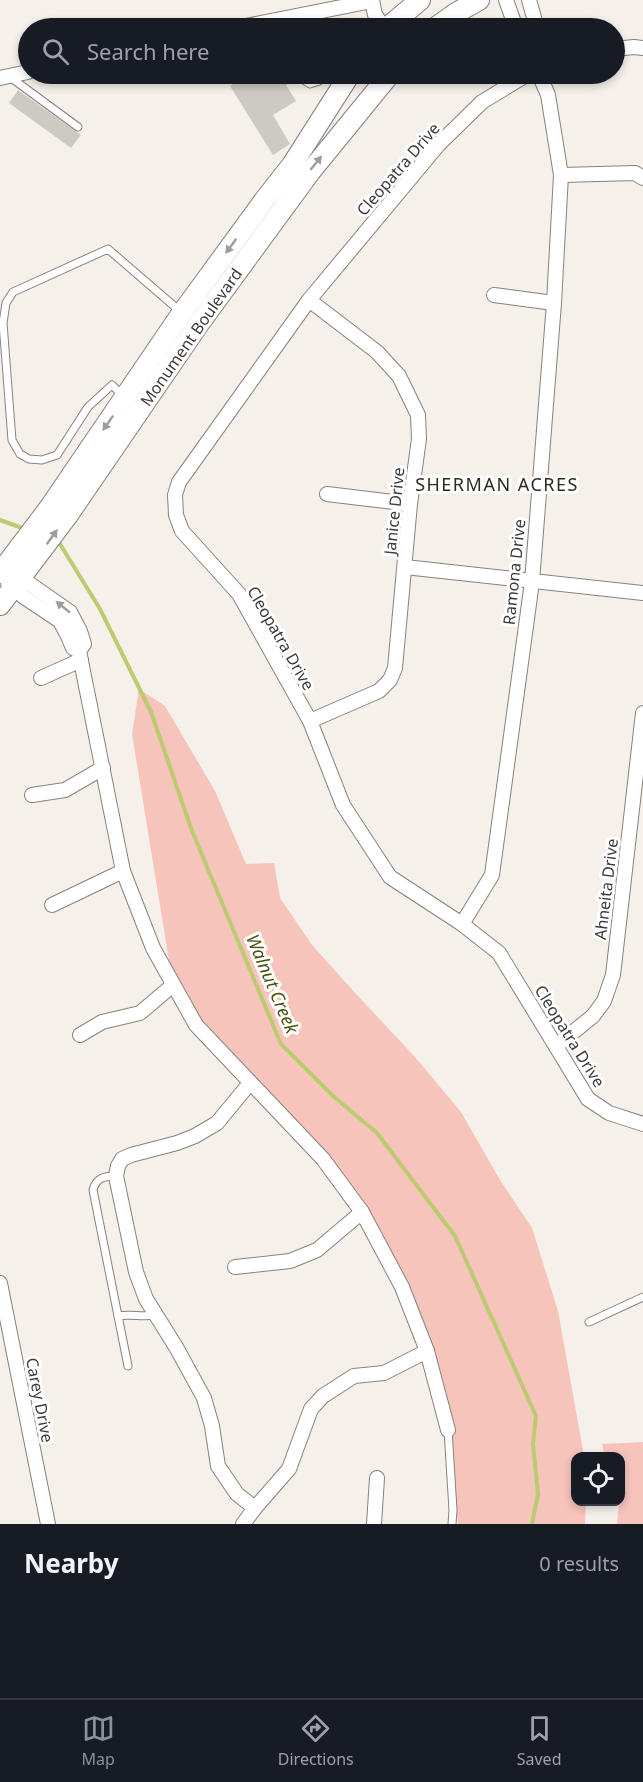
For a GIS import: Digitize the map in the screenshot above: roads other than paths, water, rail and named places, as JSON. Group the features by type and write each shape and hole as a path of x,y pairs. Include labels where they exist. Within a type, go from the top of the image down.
{"main road":[{"path":"398,18 420,0"},
{"path":"449,18 479,0"},
{"name":"Monument Boulevard","path":"0,605 11,571 50,507 183,313 302,151 338,84"},
{"name":"Monument Boulevard","path":"11,571 36,559 207,311 310,172 382,84"}],"street":[{"path":"287,18 372,0 378,18"},
{"path":"506,0 512,18"},
{"path":"529,0 534,18"},
{"path":"625,48 643,48"},
{"name":"Cleopatra Drive","path":"512,84 482,102 439,144 309,300 179,482 175,495 176,515 182,531 239,594 310,721 342,804 390,878 462,924 499,953 588,1100 609,1113 643,1124"},
{"name":"Ramona Drive","path":"462,924 492,875 532,582 554,303 561,176 548,95 543,84"},
{"path":"561,176 635,173 643,178"},
{"path":"494,295 554,303"},
{"name":"Janice Drive","path":"309,300 377,352 399,376 418,415 419,439 410,504 395,669 390,680 379,691 310,721"},
{"path":"327,494 410,504"},
{"path":"405,567 643,593"},
{"path":"11,571 60,621 73,648 80,656 123,871 153,948 196,1025 323,1159 362,1212 402,1287 427,1351 448,1430"},
{"path":"41,678 80,656"},
{"name":"Ahneita Drive","path":"556,1046 593,1017 604,1001 613,975 643,713"},
{"path":"32,795 65,790 102,768"},
{"path":"52,905 123,871"},
{"path":"80,1035 102,1022 140,1012 173,985"},
{"path":"250,1083 217,1123 177,1143 131,1155 122,1160 116,1176 136,1272 146,1299 204,1398 212,1426 218,1466 237,1494 255,1508"},
{"path":"235,1267 290,1261 317,1250 362,1212"},
{"name":"Carey Drive","path":"0,1283 48,1524"},
{"path":"243,1524 289,1469 311,1409 323,1396 354,1376 384,1373 427,1351"},
{"path":"375,1524 377,1478"}],"lane":[{"path":"5,77 78,128"},
{"path":"125,398 112,385 88,406 57,455 42,460 29,459 20,454 12,440 3,323 6,303 13,292 108,249 183,313"},
{"path":"116,1176 99,1179 93,1190 128,1366"},
{"path":"589,1322 643,1297"},
{"path":"118,1316 156,1315"},
{"path":"448,1430 452,1524"}],"waterway":[{"name":"Walnut Creek","path":"0,520 25,529"},
{"name":"Walnut Creek","path":"56,543 60,544 100,609 151,712 192,831 281,1044 333,1096 377,1133 455,1236 536,1416 533,1444 538,1494 532,1524"}],"district":[{"name":"SHERMAN ACRES","path":"497,485"}]}
